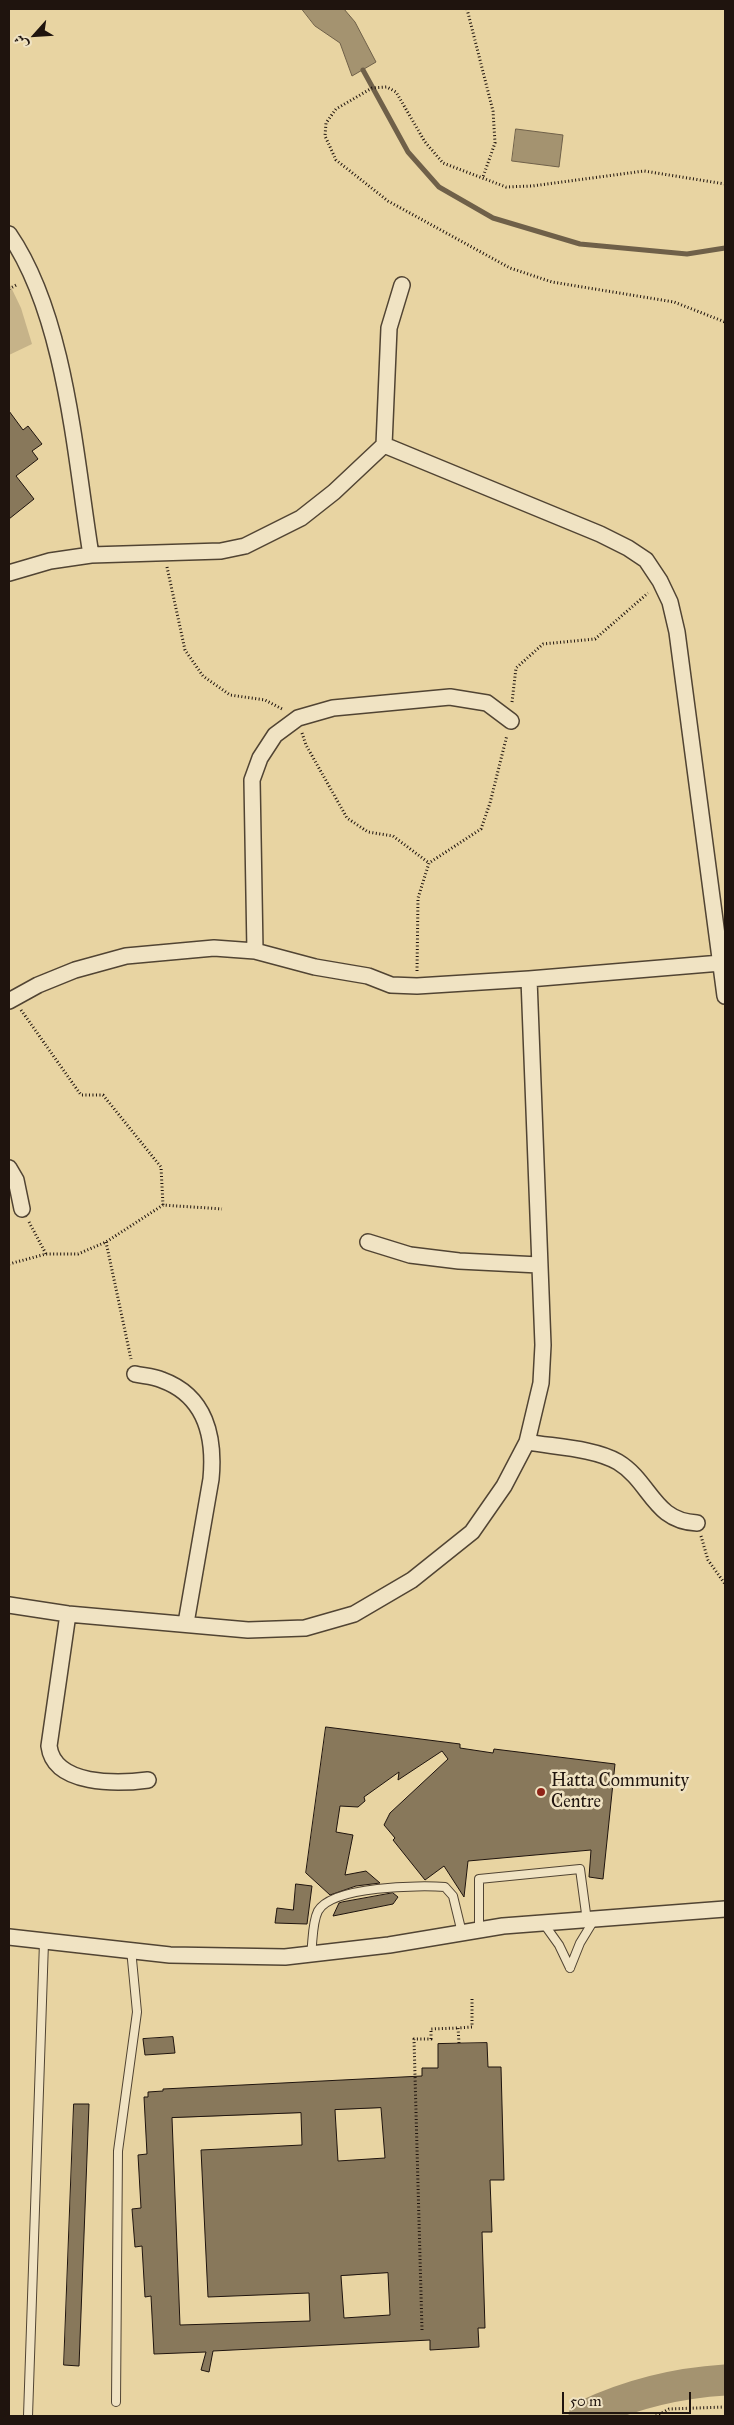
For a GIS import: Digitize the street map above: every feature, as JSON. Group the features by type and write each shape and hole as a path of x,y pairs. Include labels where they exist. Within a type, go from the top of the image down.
{"street":[{"path":"9,234 18,247 36,286 60,363 90,555"},
{"path":"9,573 50,561 90,555 221,551 245,546 301,518 334,492 384,445 390,328 402,285"},
{"path":"384,445 607,537 646,560 660,581 670,602 677,632 725,996"},
{"path":"255,951 252,780 260,758 275,735 298,718 333,708 450,697 487,703 511,720"},
{"path":"11,1000 38,985 75,970 126,956 214,948 255,951 315,967 368,976 391,985 417,986 529,980 721,963"},
{"path":"9,1605 68,1614 248,1630 305,1628 354,1614 412,1580 472,1532 504,1486 527,1442 541,1383 543,1345 529,980"},
{"path":"9,1168 16,1180 22,1209"},
{"path":"368,1242 410,1255 459,1261 539,1265"},
{"path":"135,1374 161,1379 184,1391 201,1412 210,1432 213,1455 211,1479 186,1623"},
{"path":"527,1442 599,1454 617,1462 635,1476 666,1514 682,1522 698,1523"},
{"path":"68,1614 49,1746 50,1755 60,1769 68,1774 118,1784 148,1780"},
{"path":"9,1937 44,1942 131,1949 170,1955 285,1957 389,1945 479,1930 725,1910"}],"lane":[{"path":"479,1930 479,1879 580,1869 590,1920 570,1968 559,1944 544,1924"},
{"path":"311,1954 318,1911 326,1904 370,1890 404,1885 446,1887 453,1896 462,1933"},
{"path":"28,2416 44,1942"},
{"path":"116,2402 118,2151 137,2012 131,1949"}],"path":[{"path":"467,9 493,110 494,143 484,177"},
{"path":"725,184 644,171 532,186 506,187 484,177 464,172 443,163 425,142 396,92 387,87 372,88 336,109 326,122 324,136 336,160 388,201 510,268 552,282 674,302 725,322"},
{"path":"417,986 418,898 429,863 481,829 490,804 511,720 516,668 543,644 595,640 660,581"},
{"path":"11,1000 81,1095 103,1095 161,1167 163,1206"},
{"path":"9,1264 46,1254 78,1254 106,1242 163,1206 222,1209"},
{"path":"22,1209 46,1254"},
{"path":"106,1242 135,1374"},
{"path":"698,1523 708,1560 725,1584"},
{"path":"422,2330 414,2039 431,2039 431,2029 472,2028 472,1997"},
{"path":"458,2028 459,2043"},
{"path":"656,2416 669,2409 725,2407"}],"shaded area":[{"path":"302,9 344,9 355,22 376,62 352,76 340,43 315,26"},
{"path":"516,129 563,135 559,167 512,161"},
{"path":"9,283 21,308 32,344 9,355"}],"building":[{"path":"9,411 23,430 28,426 42,444 32,451 38,459 16,476 34,499 9,519"},
{"path":"326,1727 460,1744 460,1748 493,1753 494,1749 615,1764 603,1879 589,1877 591,1850 468,1861 464,1897 444,1866 425,1880 393,1840 395,1838 384,1825 390,1813 448,1759 442,1751 398,1780 399,1772 364,1797 365,1801 358,1807 340,1806 336,1832 353,1835 345,1875 366,1871 380,1883 356,1886 330,1895 306,1873"},
{"path":"296,1884 312,1886 307,1924 275,1923 277,1908 293,1910"},
{"path":"393,1893 398,1897 393,1904 333,1916 339,1903"},
{"path":"173,2037 175,2053 145,2055 143,2039"},
{"path":"487,2043 488,2067 501,2067 504,2180 490,2180 492,2232 482,2232 485,2328 478,2328 479,2347 430,2350 430,2340 213,2351 209,2372 201,2370 206,2352 154,2354 151,2296 145,2297 142,2246 135,2247 132,2209 141,2208 138,2155 147,2154 144,2097 148,2097 148,2092 163,2091 163,2089 422,2076 422,2068 438,2068 438,2044","holes":["381,2108 385,2158 338,2161 335,2110","301,2113 302,2145 201,2150 208,2297 309,2293 310,2321 180,2325 172,2118","388,2273 390,2315 344,2318 341,2276"]},
{"path":"74,2104 89,2104 79,2366 64,2365"}],"waterway":[{"path":"363,70 408,152 439,187 493,218 580,244 687,254 725,248"},
{"path":"584,2416 618,2402 653,2391 725,2380"}],"place":[{"name":"Hatta Community Centre","path":"541,1792"}]}
